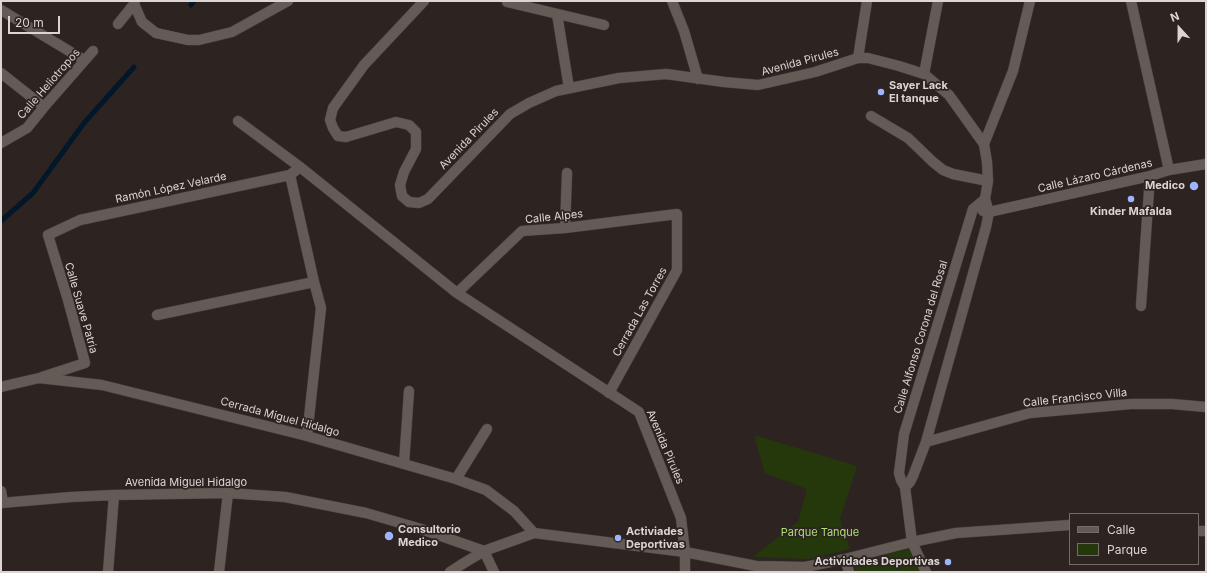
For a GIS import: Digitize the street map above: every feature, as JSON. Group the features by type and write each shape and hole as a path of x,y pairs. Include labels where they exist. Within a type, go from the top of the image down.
{"street":[{"path":"118,24 134,3 142,22 156,33 188,40 199,40 232,32 288,1"},
{"name":"Avenida Pirules","path":"424,1 364,65 333,108 330,120 338,136 346,137 396,122 409,125 416,132 416,149 404,172 400,185 402,196 409,202 419,203 428,198 510,114 529,103 556,91 619,78 666,74 758,85 815,72 859,55 924,74 949,95 984,144"},
{"path":"672,1 684,31 698,79"},
{"path":"859,55 867,1"},
{"path":"924,74 938,1"},
{"path":"905,487 913,476 926,442 984,235 989,212 985,199 988,181 984,144 1013,70 1030,1"},
{"path":"1131,1 1169,170"},
{"path":"507,2 604,25"},
{"path":"1,10 84,60"},
{"path":"557,14 569,88"},
{"name":"Calle Heliotropos","path":"1,143 28,128 44,107 93,51"},
{"path":"1,73 44,107"},
{"path":"871,116 908,138 933,162 944,170 953,174 988,181"},
{"name":"Avenida Pirules","path":"238,121 300,167 457,293 639,412 681,518 685,552 685,572"},
{"name":"Calle Lázaro Cárdenas","path":"989,212 1150,176 1169,170 1206,164"},
{"name":"Ramón López Velarde","path":"48,235 80,220 290,175 300,167"},
{"path":"565,228 567,173"},
{"path":"290,175 321,308 307,436"},
{"path":"1141,306 1150,176"},
{"path":"973,209 985,199"},
{"path":"973,209 989,212"},
{"name":"Calle Alfonso Corona del Rosal","path":"926,572 912,542 905,487 899,473 904,434 973,209"},
{"name":"Calle Alpes","path":"457,293 522,231 565,228 677,214"},
{"name":"Cerrada Las Torres","path":"609,392 677,270 677,214"},
{"name":"Calle Suave Patria","path":"39,378 85,363 48,235"},
{"path":"157,315 314,282"},
{"name":"Cerrada Miguel Hidalgo","path":"1,387 39,378 102,385 307,436 456,479 486,490 514,511 534,533"},
{"path":"404,464 409,391"},
{"name":"Calle Francisco Villa","path":"926,442 1030,413 1131,404 1172,404 1206,407"},
{"path":"456,479 487,429"},
{"path":"1,491 2,503"},
{"path":"219,572 228,493"},
{"name":"Avenida Miguel Hidalgo","path":"2,503 114,495 228,493 285,498 366,513 421,529 484,552"},
{"path":"108,572 114,495"},
{"path":"450,572 484,552 534,533 685,552 756,566 806,569 912,542 956,533 1069,525"},
{"path":"484,552 494,572"},
{"path":"845,559 849,572"}],"green space":[{"name":"Parque Tanque","path":"754,435 857,466 840,519 850,549 808,559 753,557 798,522 807,489 765,473"},
{"path":"910,549 921,572 856,572 853,562"}],"waterway":[{"path":"191,5 194,1"},
{"path":"1,221 33,193 84,123 134,67"}],"place":[{"name":"Sayer Lack El tanque","path":"881,92"},
{"name":"Medico","path":"1194,186"},
{"name":"Kinder Mafalda","path":"1131,199"},
{"name":"Consultorio Medico","path":"389,536"},
{"name":"Activiades Deportivas","path":"618,538"},
{"name":"Actividades Deportivas","path":"948,562"}]}
